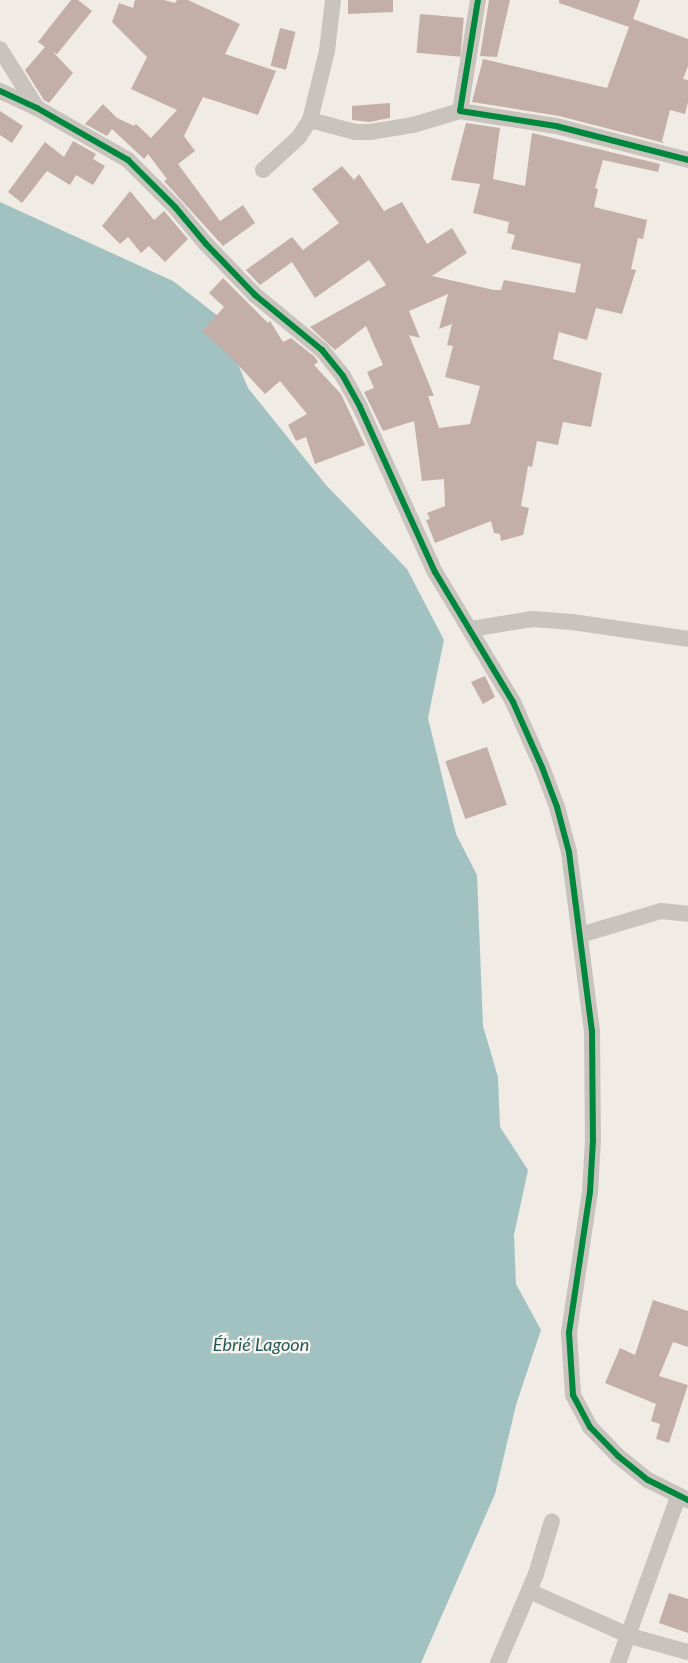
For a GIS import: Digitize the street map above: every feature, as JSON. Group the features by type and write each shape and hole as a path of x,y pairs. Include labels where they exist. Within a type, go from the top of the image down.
{"street":[{"path":"263,170 299,137 310,120 327,51 333,0"},
{"path":"460,111 478,0"},
{"path":"0,49 37,108"},
{"path":"0,91 37,108 128,159 255,295 322,350 343,376 360,407 435,572 513,702 557,807 569,852 592,1031 593,1140 590,1192 569,1333 573,1395 590,1427 618,1456 648,1480 683,1498 618,1663"},
{"path":"310,120 355,132 370,132 413,125 460,111 556,126 688,160"},
{"path":"471,629 532,619 572,622 688,639"},
{"path":"580,934 661,911 688,914"},
{"path":"498,1663 529,1591 552,1521"},
{"path":"529,1591 630,1636 688,1652"}],"water":[{"name":"Ébrié Lagoon","path":"0,202 173,281 218,316 248,388 326,485 407,569 444,640 428,718 456,834 477,875 483,1026 498,1077 500,1127 528,1170 514,1235 516,1284 541,1330 516,1405 495,1494 421,1663 0,1663"}],"building":[{"path":"71,0 78,0 92,11 57,54 53,52 73,73 49,103 44,100 25,70 45,47 38,42"},
{"path":"135,0 164,0 175,3 177,0 188,0 240,24 225,54 276,71 258,115 203,97 184,136 195,151 178,164 220,221 243,205 255,223 223,246 164,181 167,179 148,154 144,159 112,129 107,136 85,124 103,104 117,118 134,126 136,124 151,138 177,110 131,89 147,57 112,22 119,3 133,8"},
{"path":"348,0 393,0 393,12 348,14"},
{"path":"489,0 510,0 497,57 480,56"},
{"path":"559,0 640,0 633,19 688,39 688,66 683,79 688,80 688,102 685,114 670,110 662,141 664,143 559,116 472,102 483,59 607,88 629,27 559,3"},
{"path":"420,14 464,18 460,57 417,53"},
{"path":"280,28 296,32 286,70 271,66"},
{"path":"390,103 390,118 369,122 352,120 352,106"},
{"path":"0,111 23,126 12,143 0,135"},
{"path":"466,123 500,128 493,179 525,186 532,133 660,164 658,172 603,160 595,188 598,189 594,207 647,220 643,239 638,238 631,269 636,270 622,314 596,308 587,340 559,332 553,359 602,373 591,427 563,422 558,445 537,441 532,467 528,466 521,506 529,508 523,535 501,541 500,534 494,533 491,521 435,543 426,520 430,519 427,513 445,506 444,479 422,481 414,421 383,431 364,392 374,388 367,372 383,365 366,326 335,350 310,327 386,285 369,260 315,298 292,262 260,285 244,268 246,270 292,237 303,250 339,223 312,189 342,166 354,180 359,174 384,211 402,202 427,244 452,228 467,253 432,276 494,290 501,290 504,280 575,293 581,264 511,249 515,235 507,233 509,222 473,213 480,184 451,180","holes":["448,294 439,329 452,324 447,345 453,346 445,377 480,386 470,424 439,428 428,396 434,396 409,335 420,338 409,311"]},
{"path":"73,141 96,154 93,159 105,166 93,185 76,175 70,185 47,171 22,203 8,192 45,142 64,157"},
{"path":"130,191 154,220 164,211 188,239 165,262 149,246 141,253 128,237 120,244 102,226"},
{"path":"223,278 268,323 270,321 283,342 291,338 315,357 318,362 314,365 341,394 365,445 315,464 306,437 296,441 288,425 307,414 280,381 265,394 226,352 202,331 224,307 209,293"},
{"path":"485,676 495,697 483,704 471,682"},
{"path":"487,747 507,805 465,819 445,761"},
{"path":"653,1300 688,1311 688,1347 673,1342 659,1376 688,1385 669,1443 656,1439 660,1424 651,1421 656,1404 605,1383 620,1348 635,1355"},
{"path":"669,1593 688,1599 688,1633 659,1623"}],"cycle path":[{"path":"478,0 460,111 556,126 688,160"},
{"path":"0,91 37,108 128,160 175,207 206,244 255,295 322,350 343,376 360,407 435,572 513,702 557,807 569,852 592,1031 593,1140 590,1192 569,1333 573,1395 590,1427 618,1456 648,1480 688,1500"}]}
